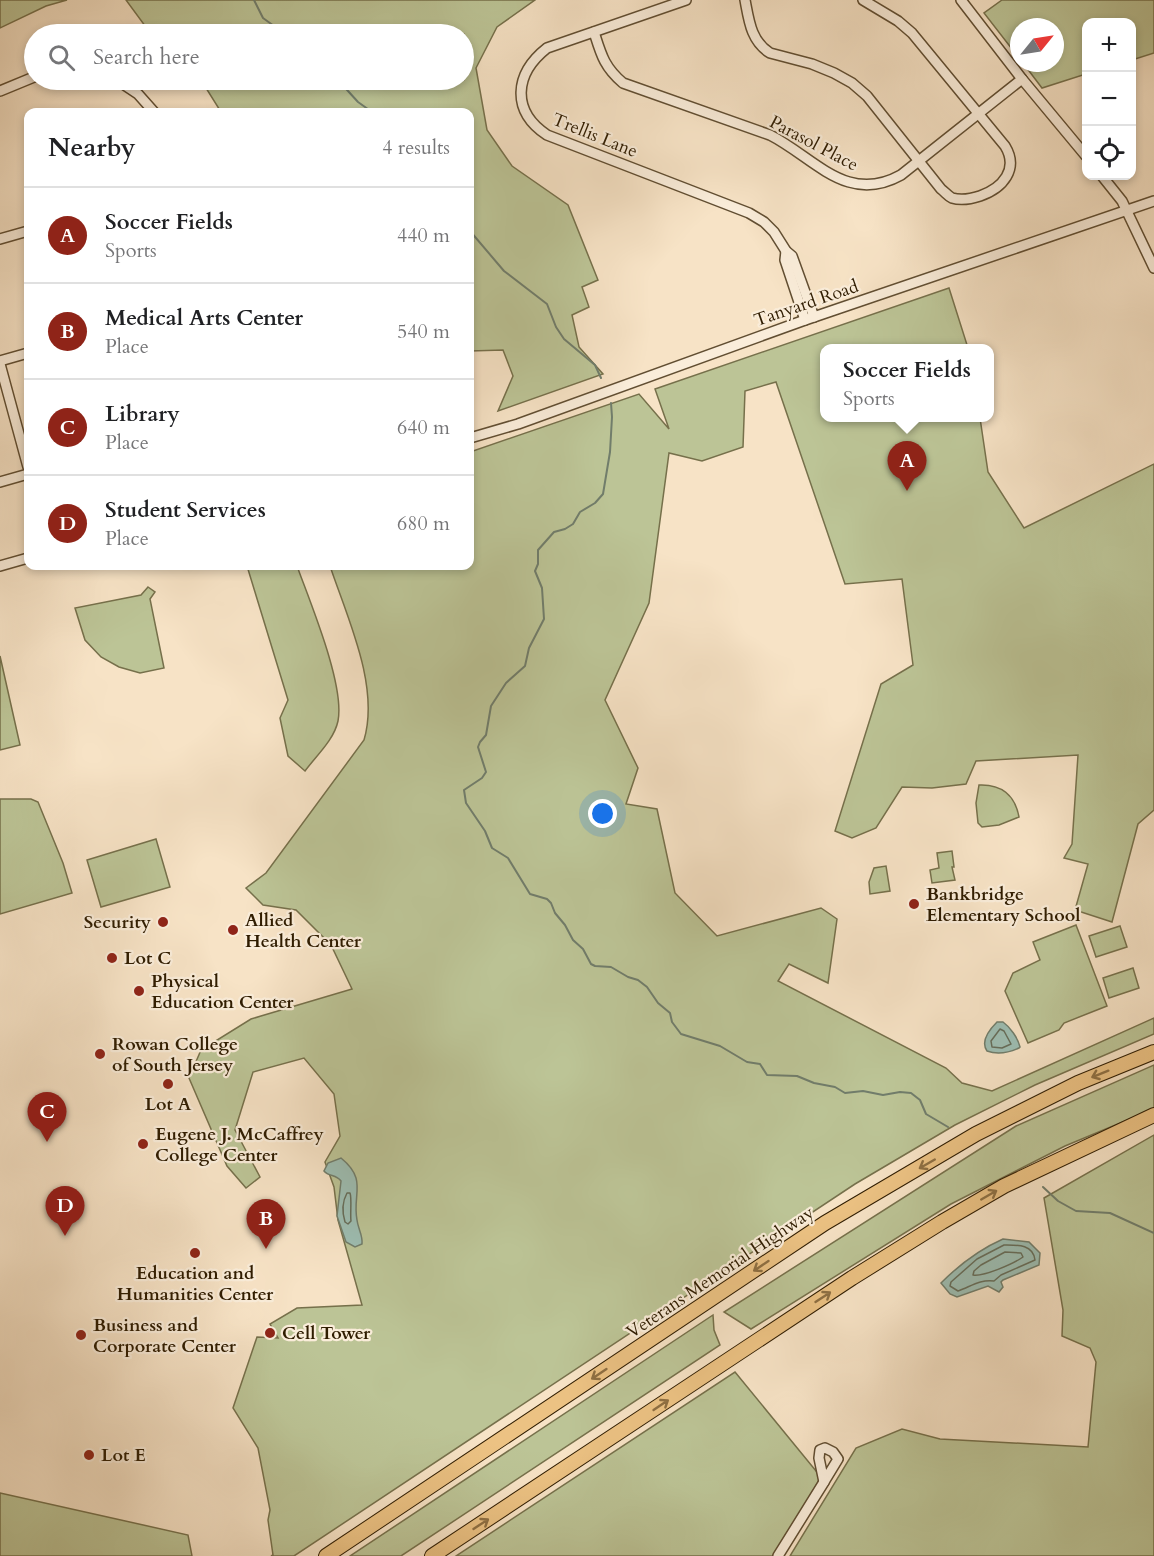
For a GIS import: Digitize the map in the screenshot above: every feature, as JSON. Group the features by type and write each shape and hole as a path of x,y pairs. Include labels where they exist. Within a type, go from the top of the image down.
{"highway":[{"name":"Veterans Memorial Highway","path":"326,1556 825,1223 976,1134 1078,1083 1154,1052"},
{"path":"432,1556 842,1284 942,1222 1004,1186 1154,1115"}],"street":[{"name":"Trellis Lane","path":"686,0 547,48 534,58 526,69 520,88 523,108 536,128 547,135 748,213 764,222 792,256 810,319"},
{"path":"745,0 751,29 761,47 770,53 812,64 852,83 867,96 941,189 951,197 965,200 995,190 1003,184 1009,172 1011,160 1009,152 979,112 912,33 863,0"},
{"path":"961,0 1082,151"},
{"name":"Parasol Place","path":"594,32 603,61 623,83 770,135 827,171 853,184 873,185 888,182 901,175 1022,79"},
{"path":"0,91 24,81"},
{"path":"131,90 151,108"},
{"path":"1105,180 1126,210 1154,268"},
{"name":"Tanyard Road","path":"474,437 518,424 810,319 1154,201"},
{"path":"0,239 24,232"},
{"path":"24,354 0,362 24,451"},
{"path":"0,482 24,475"},
{"path":"0,566 24,559"},
{"path":"778,1556 824,1482"}],"green space":[{"path":"0,0 67,0 46,6 0,28"},
{"path":"126,0 535,0 497,27 476,68 487,130 512,166 568,205 598,280 582,287 589,307 572,315 579,347 603,374 498,411 513,376 503,350 474,351 474,108 218,108 207,90 474,90 474,24 144,24"},
{"path":"1002,0 1154,0 1154,53 1136,59 1136,18 1082,18 1082,75 1042,88 1030,72 1064,72 1064,18 1010,18 1010,46 984,13"},
{"path":"949,288 967,344 820,344 820,422 981,422 988,472 1024,528 1154,464 1154,810 1138,824 1112,922 1075,910 1088,864 1064,858 1072,844 1078,755 976,761 966,784 932,788 902,787 876,828 852,838 835,831 881,684 913,665 902,579 845,584 776,382 745,391 743,447 702,461 669,453 649,603 605,700 638,768 626,804 657,809 675,893 717,936 821,908 837,919 828,983 789,964 778,981 946,1068 962,1083 992,1091 1154,1018 1154,1034 1035,1085 955,1125 855,1184 294,1556 271,1556 273,1555 268,1520 270,1510 258,1448 233,1408 257,1337 278,1338 270,1324 297,1308 362,1305 338,1220 334,1187 325,1162 340,1136 334,1094 304,1058 253,1072 235,1130 260,1177 246,1188 227,1166 189,1078 201,1050 251,1019 352,989 331,945 296,910 263,905 246,888 266,873 364,740 368,719 365,675 331,570 474,570 474,451 639,394 669,429 655,389"},
{"path":"248,570 299,570 332,666 339,705 338,721 329,741 305,771 288,756 280,718 288,700"},
{"path":"148,587 155,592 150,599 164,668 140,673 119,667 101,657 85,640 75,608 141,595"},
{"path":"0,656 20,745 0,750"},
{"path":"979,785 994,786 1006,792 1014,803 1019,817 999,825 982,827 978,823 976,803"},
{"path":"0,799 31,799 38,802 63,863 72,893 0,914"},
{"path":"156,839 170,887 101,907 87,860"},
{"path":"952,851 955,880 932,883 930,870 939,868 937,853"},
{"path":"886,866 890,891 870,894 869,882 874,868"},
{"path":"1076,925 1107,1006 1064,1023 1059,1030 1028,1043 1005,991 1013,973 1040,960 1033,942"},
{"path":"1120,926 1127,947 1096,957 1089,936"},
{"path":"1133,968 1139,988 1109,998 1103,978"},
{"path":"1154,1065 1154,1109 1065,1146 951,1204 751,1329 724,1312 1016,1126"},
{"path":"1154,1135 1154,1556 790,1556 856,1448 902,1429 940,1439 1088,1447 1096,1362 1090,1348 1062,1336 1063,1310 1044,1198"},
{"path":"713,1315 714,1330 720,1345 401,1556 350,1556"},
{"path":"735,1372 821,1477 775,1556 456,1556"},
{"path":"0,1493 188,1535 192,1556 0,1556"}],"water":[{"path":"997,1022 1003,1022 1011,1030 1019,1048 1003,1053 987,1051 985,1040 988,1032"},
{"path":"341,1158 357,1180 356,1211 362,1244 355,1247 346,1242 337,1216 341,1181 324,1171 328,1163"},
{"path":"1003,1239 1029,1242 1040,1253 1039,1265 1003,1280 1001,1282 1003,1287 999,1292 988,1286 957,1297 950,1294 941,1283 970,1258"}],"waterway":[{"path":"254,0 263,18 271,24"},
{"path":"347,90 366,108"},
{"path":"474,236 504,271 547,304 556,327 564,339 595,365 601,378"},
{"path":"611,403 610,452 603,494 595,503 580,512 573,524 554,532 538,550 538,564 535,571 542,588 544,619 529,648 525,666 506,683 491,706 486,735 478,747 486,772 482,778 464,790 466,803 485,831 492,848 508,858 530,894 547,899 551,903 555,913 573,940 583,949 591,964 611,967 638,980 670,1013 672,1022 681,1034 720,1046 747,1062 760,1064 767,1075 797,1076 814,1083 835,1087 845,1093 863,1091 883,1095 911,1093 920,1100 926,1114 948,1127"},
{"path":"1043,1187 1058,1201 1076,1211 1110,1213 1154,1233"}],"place":[{"name":"Soccer Fields","path":"907,491"},
{"name":"Bankbridge Elementary School","path":"914,904"},
{"name":"Security","path":"163,922"},
{"name":"Allied Health Center","path":"233,930"},
{"name":"Lot C","path":"112,958"},
{"name":"Physical Education Center","path":"139,991"},
{"name":"Rowan College of South Jersey","path":"100,1054"},
{"name":"Lot A","path":"168,1084"},
{"name":"Library","path":"47,1142"},
{"name":"Eugene J. McCaffrey College Center","path":"143,1144"},
{"name":"Student Services","path":"65,1236"},
{"name":"Medical Arts Center","path":"266,1249"},
{"name":"Education and Humanities Center","path":"195,1253"},
{"name":"Cell Tower","path":"270,1333"},
{"name":"Business and Corporate Center","path":"81,1335"},
{"name":"Lot E","path":"89,1455"}]}
